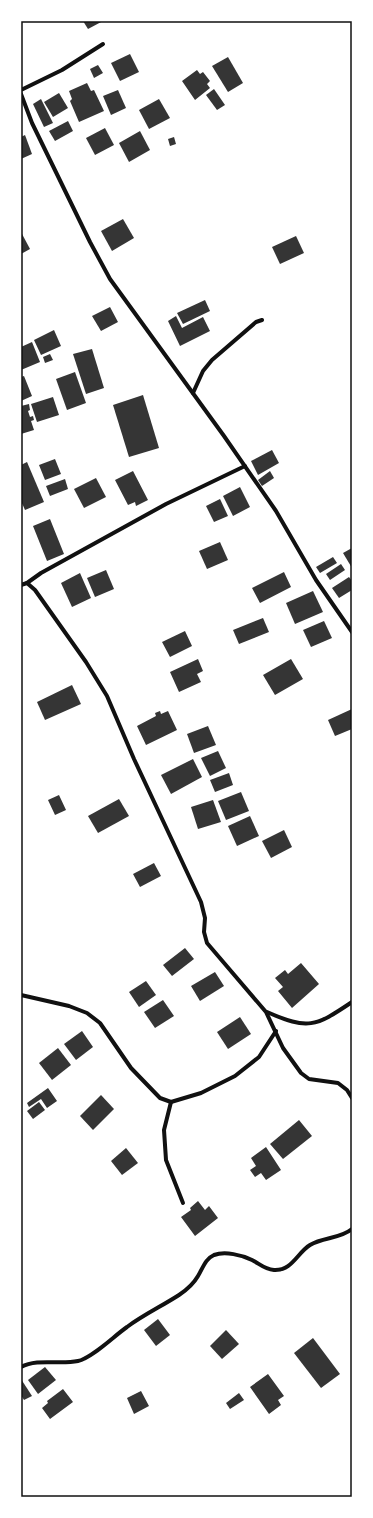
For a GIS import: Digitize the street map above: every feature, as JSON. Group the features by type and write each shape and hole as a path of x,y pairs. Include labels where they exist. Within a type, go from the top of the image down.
{"street":[{"path":"21,90 62,70 103,44"},
{"path":"21,94 32,123 90,242 110,279 276,511 316,580 352,632"},
{"path":"193,393 203,371 212,360 256,322 262,320"},
{"path":"21,584 27,583 41,573 166,504 245,466"},
{"path":"27,583 35,590 86,662 107,696 134,759 201,902 205,918 204,932 207,943 266,1012 283,1048 301,1073 309,1079 338,1083 347,1090 352,1098"},
{"path":"21,996 69,1006 87,1013 100,1023 131,1068 160,1098 171,1102 201,1093 235,1076 259,1057 276,1031"},
{"path":"266,1012 287,1021 300,1024 316,1023 334,1014 352,1002"},
{"path":"171,1102 164,1130 166,1160 183,1204"},
{"path":"21,1367 28,1363 78,1361 98,1350 128,1326 181,1294 197,1277 205,1261 214,1255 226,1254 244,1256 254,1260 263,1268 274,1270 284,1268 294,1262 309,1246 316,1242 347,1233 352,1229"}],"building":[{"path":"83,21 103,21 88,29"},
{"path":"130,54 139,72 120,81 111,63"},
{"path":"228,57 243,83 228,92 212,66"},
{"path":"98,65 103,73 94,78 90,69"},
{"path":"197,70 200,74 203,72 210,81 207,84 210,88 195,100 182,81"},
{"path":"87,83 91,91 94,90 104,111 79,122 70,101 72,99 69,91"},
{"path":"214,89 225,105 217,110 206,95"},
{"path":"118,90 126,108 111,115 103,96"},
{"path":"59,93 68,108 53,117 44,102"},
{"path":"41,99 53,123 44,127 33,104"},
{"path":"159,99 170,118 149,129 139,110"},
{"path":"68,121 73,131 55,141 49,131"},
{"path":"105,128 114,145 95,155 86,138"},
{"path":"140,131 150,150 129,162 119,143"},
{"path":"25,135 32,154 21,159 21,137"},
{"path":"174,137 176,144 170,146 168,139"},
{"path":"123,219 134,238 112,251 101,231"},
{"path":"21,232 30,249 21,254"},
{"path":"296,236 304,253 280,264 272,247"},
{"path":"205,300 210,311 183,324 177,313"},
{"path":"110,307 118,322 101,331 92,316"},
{"path":"176,316 182,328 203,317 210,331 180,346 168,321"},
{"path":"54,330 61,346 41,355 34,340"},
{"path":"32,342 40,362 21,370 21,347"},
{"path":"92,349 104,388 86,394 73,354"},
{"path":"50,354 53,360 45,363 43,357"},
{"path":"75,372 86,403 67,410 56,379"},
{"path":"24,376 32,396 21,401 21,377"},
{"path":"143,395 159,448 129,457 113,405"},
{"path":"53,397 59,415 37,422 31,404"},
{"path":"29,404 30,410 28,411 30,417 33,416 34,420 31,421 34,430 21,434 21,406"},
{"path":"272,450 279,463 258,475 251,461"},
{"path":"55,459 61,474 45,480 39,465"},
{"path":"27,462 44,502 25,510 21,501 21,465"},
{"path":"133,471 148,500 136,506 135,502 128,505 115,480"},
{"path":"270,471 274,478 262,486 258,480"},
{"path":"96,478 106,497 84,508 74,489"},
{"path":"65,479 68,489 50,496 46,486"},
{"path":"240,487 250,507 233,516 223,496"},
{"path":"220,499 228,516 214,522 206,506"},
{"path":"50,519 64,554 47,561 33,526"},
{"path":"220,542 228,560 207,569 199,551"},
{"path":"352,548 352,568 343,553"},
{"path":"333,557 337,563 320,573 316,567"},
{"path":"341,564 345,570 330,580 326,574"},
{"path":"106,570 114,589 95,597 87,578"},
{"path":"284,572 291,587 260,603 252,588"},
{"path":"80,573 91,598 72,607 61,583"},
{"path":"349,577 352,581 352,590 339,598 332,588"},
{"path":"313,591 323,612 295,624 286,603"},
{"path":"263,618 269,632 239,644 233,630"},
{"path":"324,621 332,638 311,647 303,630"},
{"path":"185,631 192,646 170,657 162,642"},
{"path":"198,659 203,671 197,674 201,682 179,692 170,672"},
{"path":"291,659 303,679 275,695 263,675"},
{"path":"72,685 81,704 45,720 37,702"},
{"path":"352,709 352,729 335,736 328,720"},
{"path":"160,711 161,714 168,711 177,730 146,745 137,726 156,716 155,713"},
{"path":"208,726 216,745 194,753 187,734"},
{"path":"218,751 226,768 210,776 201,758"},
{"path":"193,759 202,777 171,794 161,775"},
{"path":"229,773 233,785 215,792 210,780"},
{"path":"241,792 249,811 226,820 218,801"},
{"path":"59,795 66,810 55,815 48,800"},
{"path":"119,799 129,816 98,833 88,816"},
{"path":"213,800 221,822 198,829 191,807"},
{"path":"250,816 259,836 237,846 228,826"},
{"path":"284,830 292,847 271,858 262,841"},
{"path":"154,863 161,876 140,887 133,874"},
{"path":"185,948 194,959 172,976 163,965"},
{"path":"301,963 319,984 292,1008 278,991 283,987 275,978 285,970 288,974"},
{"path":"215,972 224,986 200,1001 191,986"},
{"path":"146,981 156,995 139,1007 129,992"},
{"path":"163,1000 174,1016 155,1028 144,1012"},
{"path":"240,1017 251,1034 228,1049 217,1032"},
{"path":"82,1031 93,1047 76,1060 64,1044"},
{"path":"58,1048 71,1065 52,1080 39,1063"},
{"path":"48,1088 57,1101 47,1108 41,1099 29,1107 27,1103"},
{"path":"101,1095 114,1109 93,1130 80,1116"},
{"path":"39,1102 45,1110 33,1119 27,1111"},
{"path":"299,1120 312,1136 283,1159 270,1144"},
{"path":"266,1147 281,1170 266,1180 261,1173 255,1177 250,1170 256,1166 251,1158"},
{"path":"126,1148 138,1163 122,1175 111,1161"},
{"path":"198,1201 205,1210 209,1206 218,1218 195,1236 181,1217 191,1210 190,1208"},
{"path":"158,1319 170,1335 156,1346 144,1330"},
{"path":"226,1330 239,1344 222,1359 210,1346"},
{"path":"313,1338 340,1374 321,1388 294,1353"},
{"path":"45,1367 56,1380 38,1394 28,1380"},
{"path":"268,1374 284,1396 278,1400 281,1405 269,1414 250,1387"},
{"path":"21,1379 32,1396 24,1400 21,1395"},
{"path":"63,1389 73,1402 50,1419 42,1408 48,1403 47,1401"},
{"path":"141,1391 149,1406 134,1414 127,1398"},
{"path":"239,1393 244,1400 230,1409 226,1403"}]}
